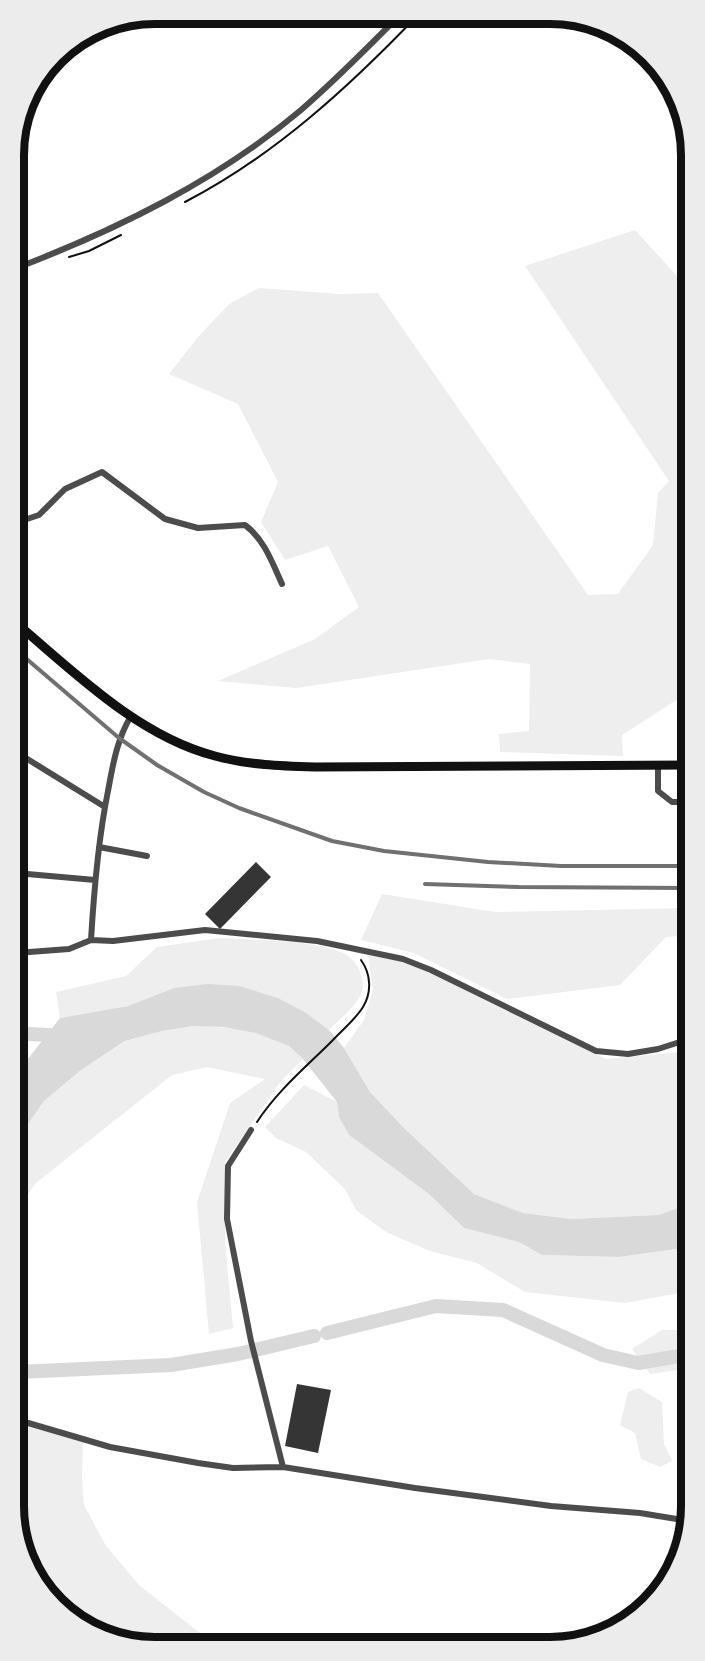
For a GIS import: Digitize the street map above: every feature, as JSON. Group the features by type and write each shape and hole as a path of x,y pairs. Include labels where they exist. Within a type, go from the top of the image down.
{"main road":[{"path":"24,630 98,692 131,716 169,738 213,756 279,766 681,765"}],"street":[{"path":"24,265 141,214 203,180 252,148 300,111 391,24"},
{"path":"24,520 39,515 65,489 102,472 165,519 198,528 244,525 255,532 268,553 282,584"},
{"path":"91,940 95,880 105,807 119,738 131,716"},
{"path":"24,757 105,807"},
{"path":"658,765 658,791 672,802 681,802"},
{"path":"99,847 147,856"},
{"path":"24,874 95,880"},
{"path":"24,952 69,949 91,940 113,942 205,930 291,938 403,959 431,970 596,1051 628,1054 658,1049 681,1042"},
{"path":"251,1130 228,1166 227,1219 251,1341 283,1467"},
{"path":"24,1422 110,1447 156,1457 233,1468 283,1467 551,1506 640,1513 680,1520"}],"path":[{"path":"251,1130 269,1104 363,1007 369,987 365,966 352,948"}],"shaded area":[{"path":"635,230 681,280 681,697 622,735 623,756 500,752 499,734 529,731 530,664 489,659 296,688 218,681 315,639 359,607 328,546 285,560 261,522 278,482 238,404 169,374 198,337 229,304 259,288 339,294 378,293 588,595 618,594 653,545 658,493 669,481 525,266"},
{"path":"382,894 495,912 681,908 681,936 666,937 620,985 507,999 414,953 361,940"},
{"path":"220,938 300,943 343,953 352,960 361,974 363,986 360,997 329,1030 305,1012 278,998 240,986 174,988 128,1006 60,1018 56,992 126,976 157,947"},
{"path":"368,955 412,964 606,1059 681,1052 681,1207 658,1215 571,1219 523,1213 474,1194 403,1127 370,1092 344,1048 364,1020 373,990"},
{"path":"208,984 240,986 278,998 305,1012 329,1030 344,1048 370,1092 403,1127 474,1194 523,1213 571,1219 658,1215 681,1207 681,1248 619,1257 542,1255 519,1242 464,1228 429,1194 349,1135 339,1117 337,1102 303,1059 289,1046 256,1033 223,1027 193,1026 125,1041 81,1070 44,1101 24,1130 24,1064 60,1018 128,1006 174,988"},
{"path":"193,1026 255,1032 289,1046 303,1059 281,1081 225,1162 225,1240 233,1328 209,1334 197,1202 230,1103 265,1079 207,1067 172,1075 36,1183 24,1199 24,1130 44,1101 81,1070 126,1041 162,1031"},
{"path":"304,1085 337,1102 339,1117 349,1135 429,1194 464,1228 519,1242 542,1255 619,1257 681,1248 681,1293 625,1303 525,1292 477,1263 430,1251 386,1232 356,1210 345,1189 306,1152 276,1138 265,1127"},
{"path":"662,1330 681,1330 681,1369 650,1374 632,1349"},
{"path":"639,1388 662,1402 664,1444 672,1461 660,1467 641,1459 635,1433 620,1425 628,1392"},
{"path":"24,1424 83,1442 84,1505 106,1546 139,1585 205,1637 147,1637 113,1630 75,1610 62,1599 42,1571 28,1540 24,1506"}],"building":[{"path":"256,862 271,877 220,929 205,914"},
{"path":"297,1384 331,1390 318,1453 285,1446"}],"waterway":[{"path":"30,1034 64,1036"},
{"path":"327,1333 436,1306 503,1310 603,1355 638,1363 681,1356"},
{"path":"24,1372 171,1365 238,1354 314,1336"}],"railway":[{"path":"24,657 119,738 157,765 204,792 239,808 332,841 384,851 488,862 561,866 681,866"},
{"path":"425,884 681,888"}]}
